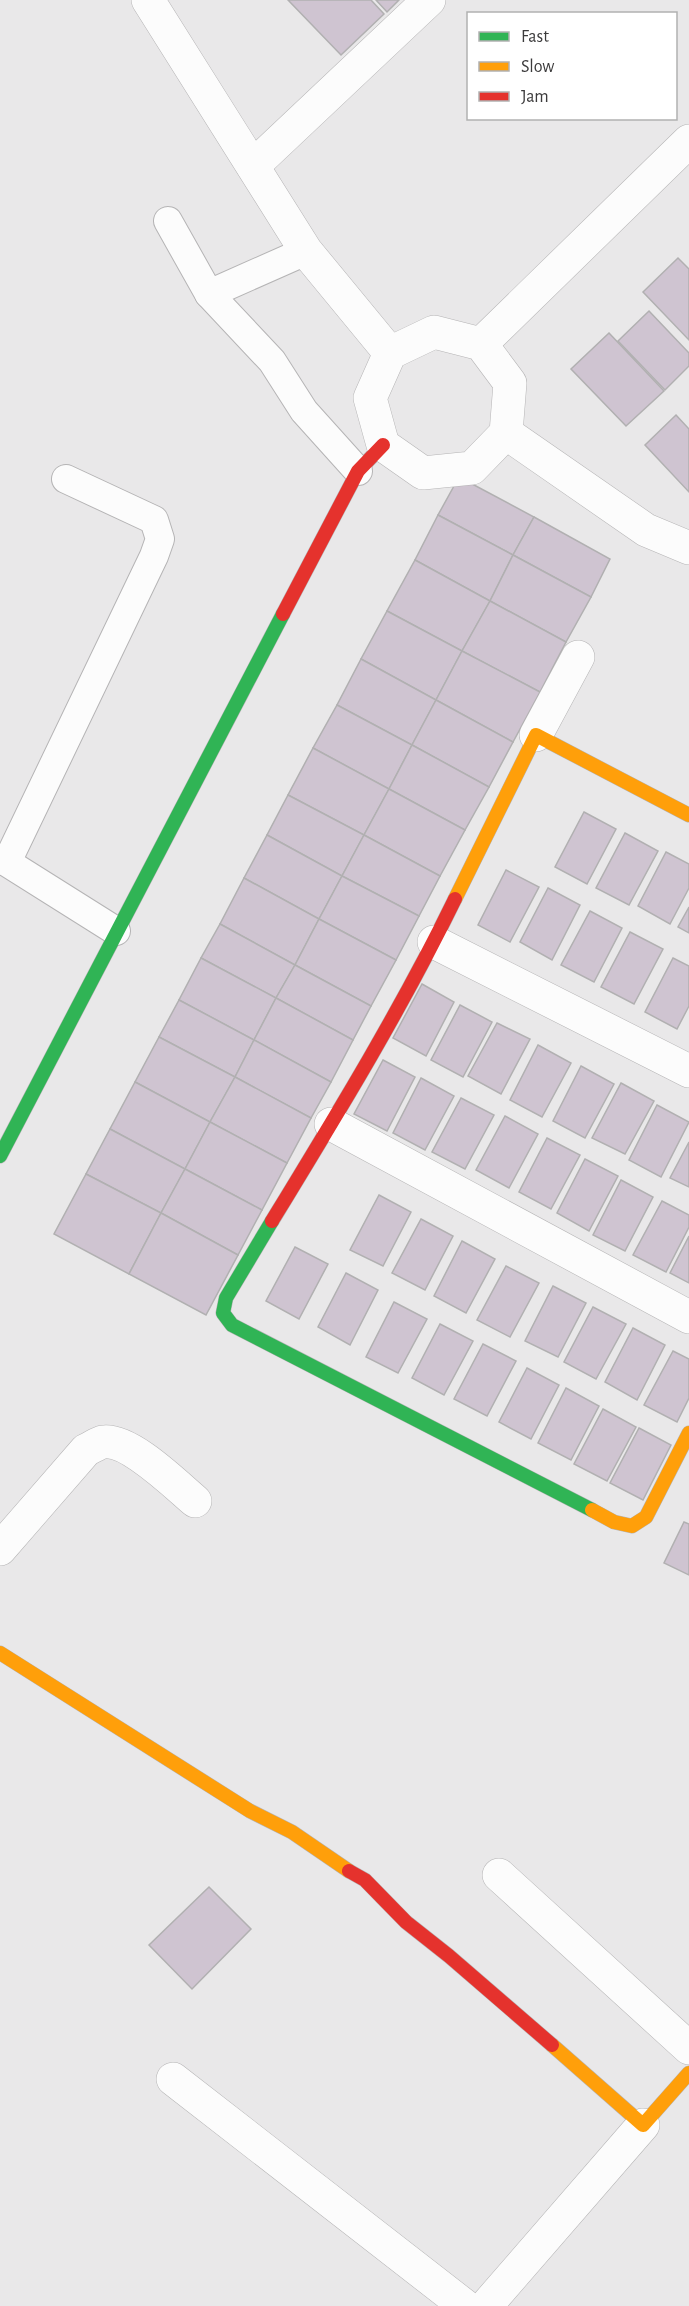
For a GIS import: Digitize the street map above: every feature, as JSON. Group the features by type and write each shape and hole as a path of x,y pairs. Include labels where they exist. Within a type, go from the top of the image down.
{"street":[{"path":"148,0 306,251 390,353"},
{"path":"253,166 429,0"},
{"path":"481,344 689,141"},
{"path":"434,332 481,344 510,383 506,433 472,468 423,473 383,446 370,398 390,353 434,332"},
{"path":"506,433 646,530 685,539"},
{"path":"0,1156 358,471 383,446"},
{"path":"578,657 536,735 434,942 331,1124 226,1298 223,1313 232,1325 614,1522 632,1526 646,1517 689,1433"},
{"path":"536,735 689,815"},
{"path":"434,942 689,1071"},
{"path":"331,1124 689,1317"},
{"path":"0,1549 86,1450 104,1442 121,1445 145,1459 195,1501"},
{"path":"0,1653 175,1765 250,1811 291,1832 332,1862 365,1880 406,1922 449,1956 643,2125"},
{"path":"689,2034 499,1875 689,2048"},
{"path":"486,2306 689,2073"},
{"path":"173,2079 465,2306"}],"lane":[{"path":"168,221 209,294 272,361 304,411 358,471"},
{"path":"209,294 306,251"},
{"path":"66,479 154,520 160,539 154,556 3,860 116,931"}],"building":[{"path":"288,0 371,0 384,14 341,55"},
{"path":"376,0 399,0 387,12"},
{"path":"678,258 689,269 689,340 643,292"},
{"path":"649,311 689,353 689,366 665,390 618,341"},
{"path":"609,333 664,391 626,426 571,369"},
{"path":"676,415 689,429 689,492 645,445"},
{"path":"459,477 534,517 513,555 438,515"},
{"path":"438,515 513,555 490,601 415,560"},
{"path":"534,517 610,559 591,597 513,555"},
{"path":"513,555 591,597 566,642 490,601"},
{"path":"415,560 490,601 462,651 387,611"},
{"path":"490,601 566,642 540,692 462,651"},
{"path":"387,611 462,651 436,700 361,659"},
{"path":"462,651 540,692 513,742 436,700"},
{"path":"361,659 436,700 412,745 337,705"},
{"path":"436,700 513,742 489,787 412,745"},
{"path":"337,705 412,745 389,789 313,748"},
{"path":"412,745 489,787 465,830 389,789"},
{"path":"313,748 389,789 364,835 288,795"},
{"path":"389,789 465,830 440,876 364,835"},
{"path":"288,795 364,835 342,876 267,835"},
{"path":"584,812 616,829 587,884 555,867"},
{"path":"625,833 658,851 629,905 596,888"},
{"path":"267,835 342,876 319,919 244,878"},
{"path":"364,835 440,876 419,916 342,876"},
{"path":"666,852 689,864 689,888 670,924 638,906"},
{"path":"506,870 539,887 510,942 478,925"},
{"path":"342,876 419,916 396,960 319,919"},
{"path":"244,878 319,919 295,965 220,924"},
{"path":"548,888 580,905 552,960 520,942"},
{"path":"689,907 689,933 678,927"},
{"path":"590,911 622,928 594,982 561,965"},
{"path":"319,919 396,960 371,1006 295,965"},
{"path":"220,924 295,965 276,998 201,958"},
{"path":"630,932 663,949 634,1004 601,987"},
{"path":"201,958 276,998 254,1040 179,1000"},
{"path":"673,958 689,966 689,1006 677,1029 645,1012"},
{"path":"295,965 371,1006 353,1040 276,998"},
{"path":"422,984 454,1002 426,1056 393,1038"},
{"path":"276,998 353,1040 331,1082 254,1040"},
{"path":"179,1000 254,1040 235,1077 159,1037"},
{"path":"460,1005 492,1022 463,1077 431,1060"},
{"path":"497,1023 530,1039 501,1094 468,1076"},
{"path":"159,1037 235,1077 210,1122 135,1082"},
{"path":"254,1040 331,1082 311,1118 235,1077"},
{"path":"538,1045 571,1063 542,1117 510,1100"},
{"path":"383,1060 415,1077 387,1131 354,1114"},
{"path":"581,1066 614,1084 585,1138 553,1121"},
{"path":"235,1077 311,1118 287,1163 210,1122"},
{"path":"421,1078 454,1096 425,1150 393,1133"},
{"path":"135,1082 210,1122 185,1169 110,1129"},
{"path":"621,1083 654,1101 625,1154 592,1138"},
{"path":"461,1098 494,1115 465,1169 432,1152"},
{"path":"657,1105 689,1122 661,1177 629,1160"},
{"path":"505,1116 538,1134 509,1188 476,1170"},
{"path":"210,1122 287,1163 262,1210 185,1169"},
{"path":"110,1129 185,1169 161,1213 86,1174"},
{"path":"547,1138 580,1155 551,1209 519,1192"},
{"path":"689,1142 689,1187 670,1178"},
{"path":"585,1159 618,1176 589,1231 557,1213"},
{"path":"185,1169 262,1210 238,1255 161,1213"},
{"path":"86,1174 161,1213 129,1274 54,1234"},
{"path":"621,1180 653,1197 625,1251 593,1235"},
{"path":"379,1195 411,1212 383,1266 350,1250"},
{"path":"662,1201 689,1215 689,1227 666,1272 633,1255"},
{"path":"161,1213 238,1255 206,1315 129,1274"},
{"path":"421,1219 453,1236 425,1290 392,1273"},
{"path":"689,1236 689,1283 670,1273"},
{"path":"462,1241 495,1259 466,1313 434,1296"},
{"path":"295,1247 328,1264 299,1319 266,1301"},
{"path":"506,1266 539,1283 510,1337 477,1320"},
{"path":"346,1273 378,1290 350,1345 318,1327"},
{"path":"553,1286 586,1303 558,1357 525,1341"},
{"path":"394,1302 427,1319 398,1373 366,1357"},
{"path":"593,1307 626,1324 596,1379 564,1362"},
{"path":"440,1324 473,1341 444,1395 412,1378"},
{"path":"633,1328 665,1345 637,1400 605,1382"},
{"path":"483,1344 516,1361 487,1416 454,1399"},
{"path":"673,1351 689,1359 689,1398 677,1422 644,1405"},
{"path":"527,1368 559,1385 531,1439 499,1422"},
{"path":"566,1388 599,1406 571,1460 538,1443"},
{"path":"603,1409 636,1427 607,1481 574,1464"},
{"path":"639,1428 671,1445 643,1500 610,1483"},
{"path":"684,1522 689,1524 689,1575 664,1563"},
{"path":"209,1887 251,1929 192,1989 149,1945"}],"traffic: fast":[{"path":"0,1156 283,614"},
{"path":"272,1221 226,1298 223,1313 232,1325 592,1510"}],"traffic: slow":[{"path":"455,899 536,735 689,815"},
{"path":"592,1510 614,1522 632,1526 646,1517 689,1433"},
{"path":"0,1653 250,1811 292,1832 349,1871"},
{"path":"552,2045 643,2125 689,2073"}],"traffic: jam":[{"path":"283,614 358,471 383,445"},
{"path":"272,1221 390,1022 455,899"},
{"path":"349,1871 365,1880 406,1922 552,2045"}]}
